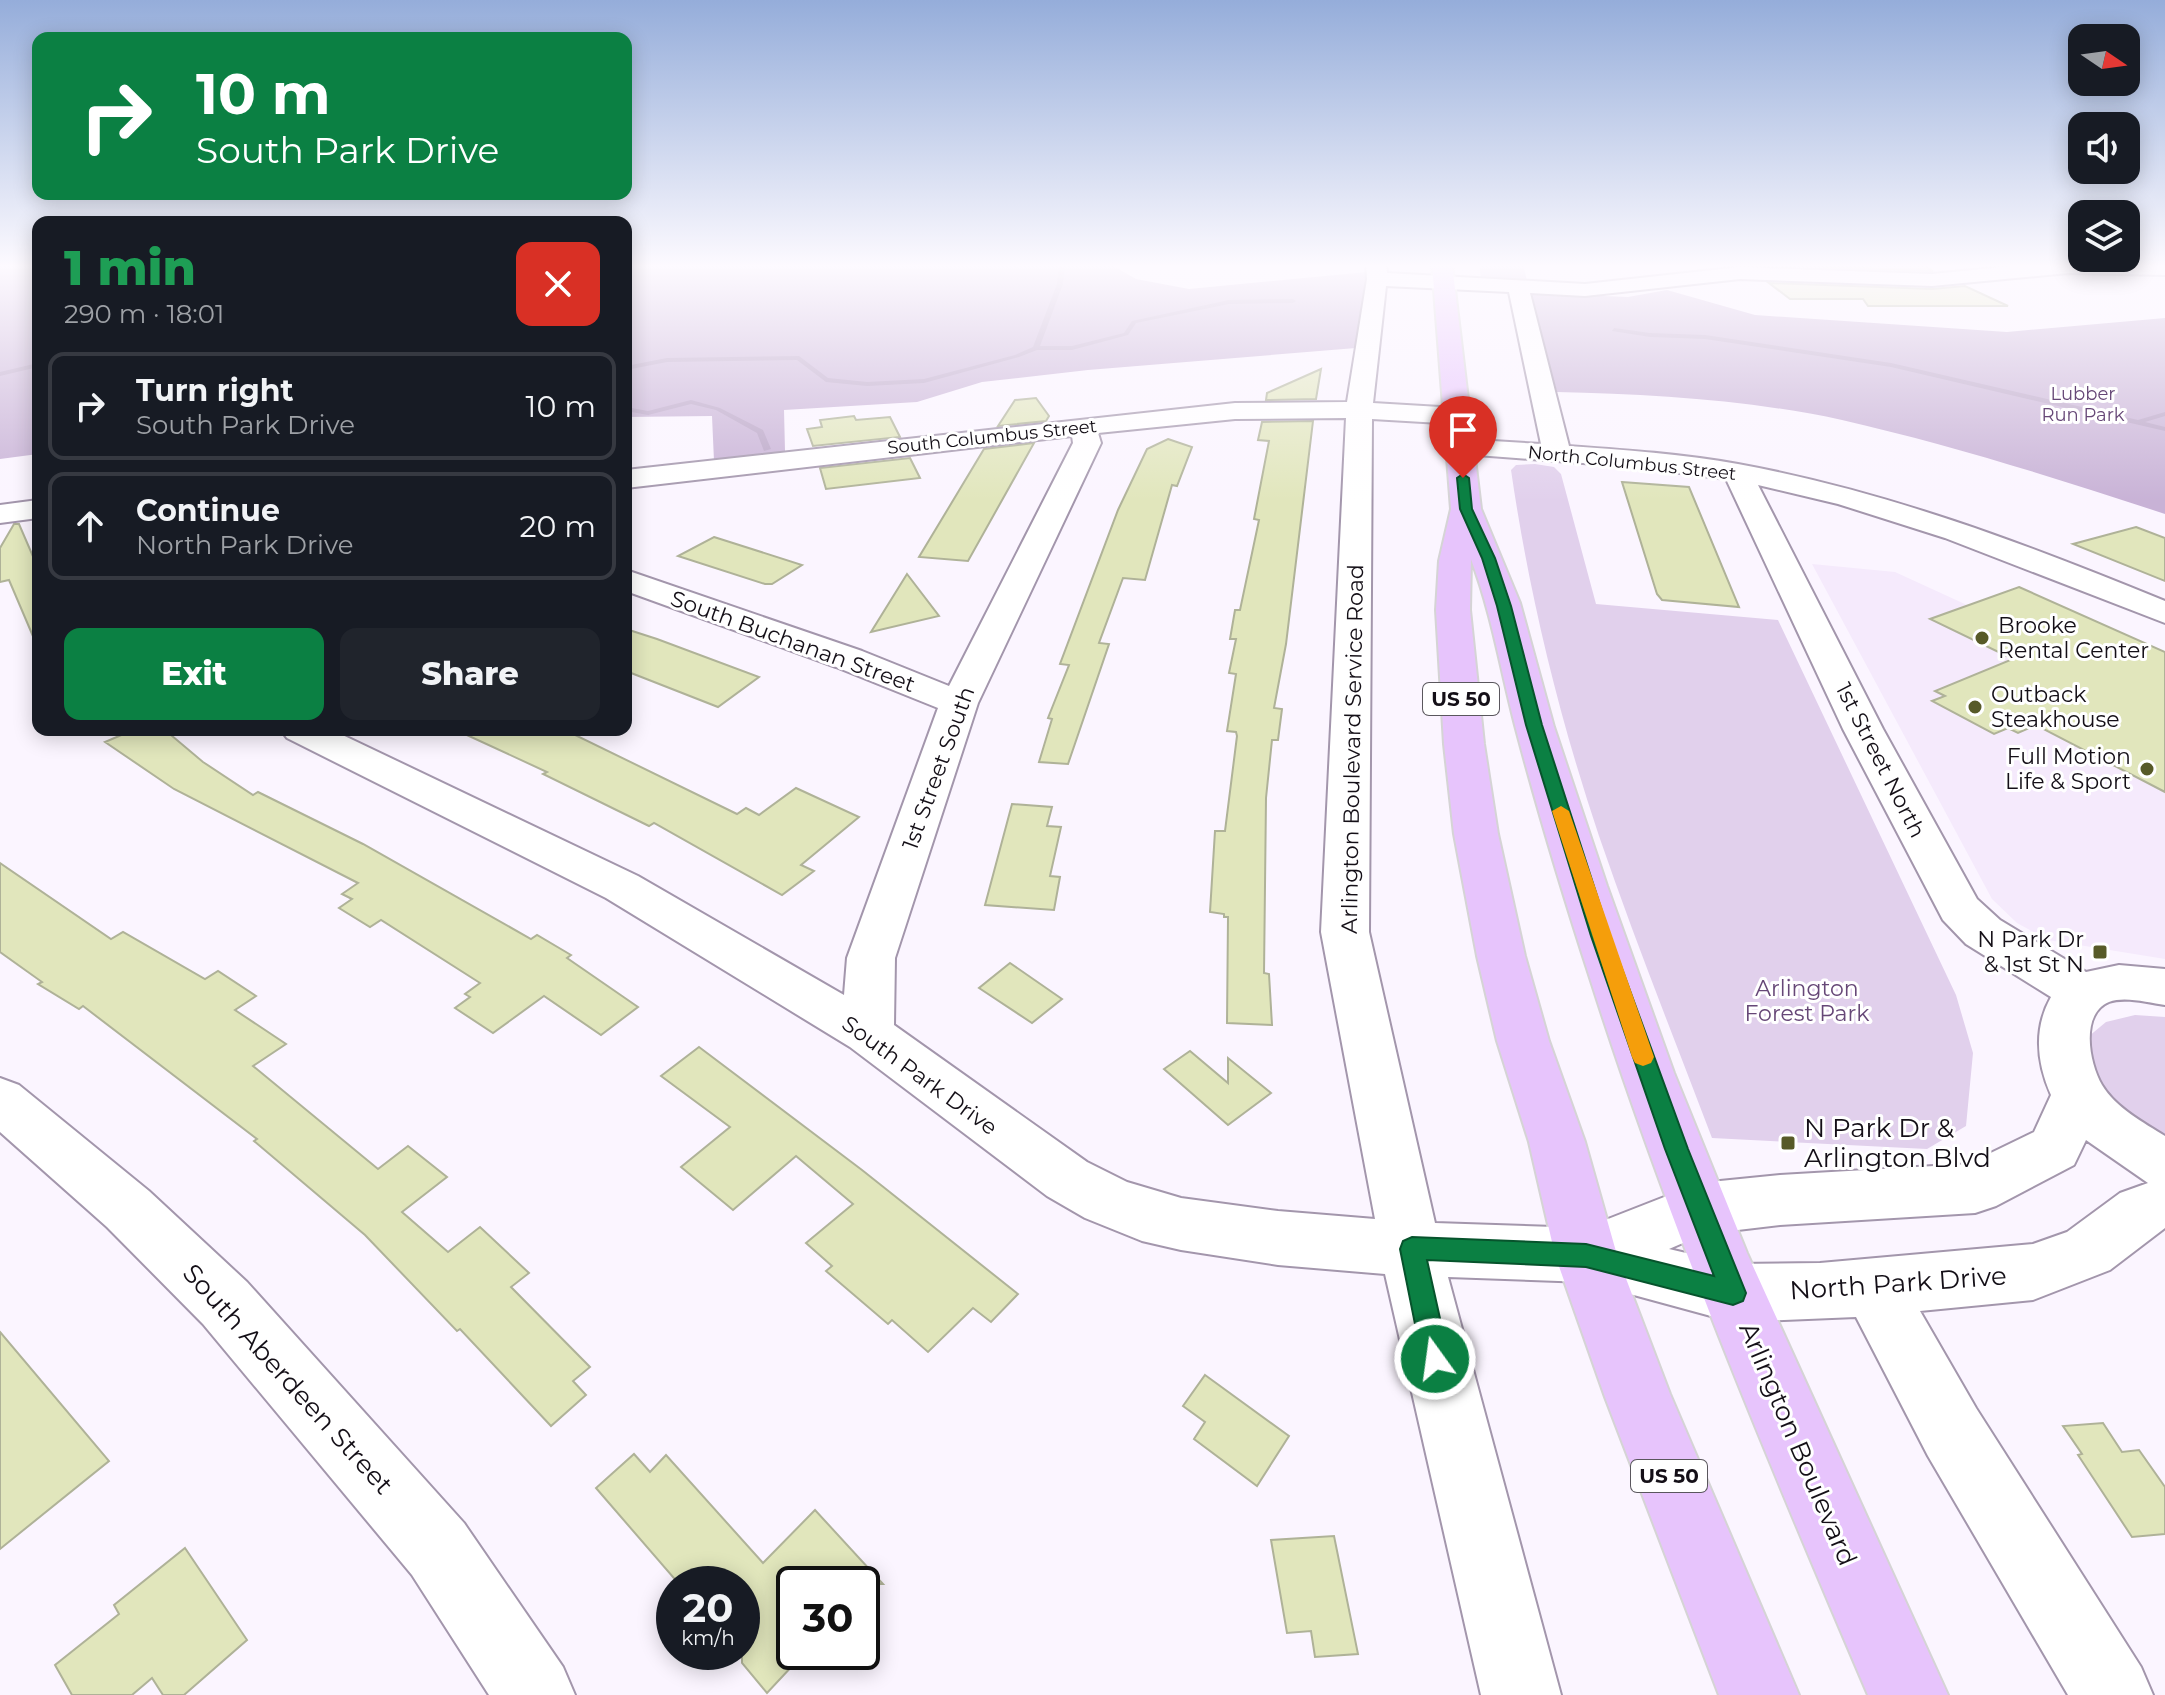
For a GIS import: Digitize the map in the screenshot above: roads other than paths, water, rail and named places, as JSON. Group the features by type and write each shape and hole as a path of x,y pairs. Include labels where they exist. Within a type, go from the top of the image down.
{"highway":[{"name":"Arlington Boulevard","path":"1451,343 1466,509 1455,561 1453,610 1464,744 1476,834 1501,956 1523,1041 1557,1142 1586,1255 1638,1397 1759,1695"},
{"name":"Arlington Boulevard","path":"1466,509 1488,558 1504,606 1534,725 1612,972 1700,1209 1781,1409 1908,1695"}],"street":[{"name":"Arlington Boulevard Service Road","path":"1368,343 1359,410 1345,932 1428,1332 1521,1695"},
{"path":"1531,343 1557,454"},
{"name":"South Columbus Street","path":"632,478 1235,411 1457,411"},
{"name":"1st Street South","path":"868,1033 871,958 959,703 1087,443 1084,428"},
{"name":"North Columbus Street","path":"1460,447 1737,473 1911,514 2016,551 2165,613"},
{"name":"1st Street North","path":"1737,473 1863,729 1959,909 1983,932 2085,995"},
{"path":"0,514 32,510"},
{"name":"South Buchanan Street","path":"632,582 849,659 959,703"},
{"name":"South Park Drive","path":"313,736 622,887 868,1033 1036,1158 1106,1200 1142,1215 1229,1232 1412,1249 1586,1255"},
{"path":"2165,987 2130,983 2102,985 2073,1004 2063,1023 2064,1053 2078,1096 2117,1133 2165,1165"},
{"path":"1586,1255 1700,1209 1780,1200 1975,1188 2054,1148 2078,1096"},
{"name":"South Aberdeen Street","path":"0,1100 128,1209 225,1303 438,1549 535,1695"},
{"name":"North Park Drive","path":"1586,1255 1733,1293 1888,1316 2033,1272 2088,1251 2141,1211 2165,1202"},
{"path":"1888,1316 1952,1432 2113,1695"}],"waterway":[{"path":"1036,348 1038,343"},
{"path":"1036,348 1072,348 1091,343"},
{"path":"1746,343 1891,365 2165,429"},
{"path":"632,367 667,360 799,358 826,380 867,384 924,381 1036,348"},
{"path":"0,374 32,366"},
{"path":"632,410 648,413 691,402 718,409 760,432 767,449"},
{"path":"2141,421 2165,414"}],"place":[{"name":"Brooke Rental Center","path":"1982,638"},
{"name":"Outback Steakhouse","path":"1975,707"},
{"name":"Full Motion Life & Sport","path":"2147,769"},
{"name":"N Park Dr & 1st St N","path":"2100,952"},
{"name":"N Park Dr & Arlington Blvd","path":"1788,1143"}],"park label":[{"name":"Lubber Run Park","path":"2083,404"},
{"name":"Arlington Forest Park","path":"1807,1000"}]}
